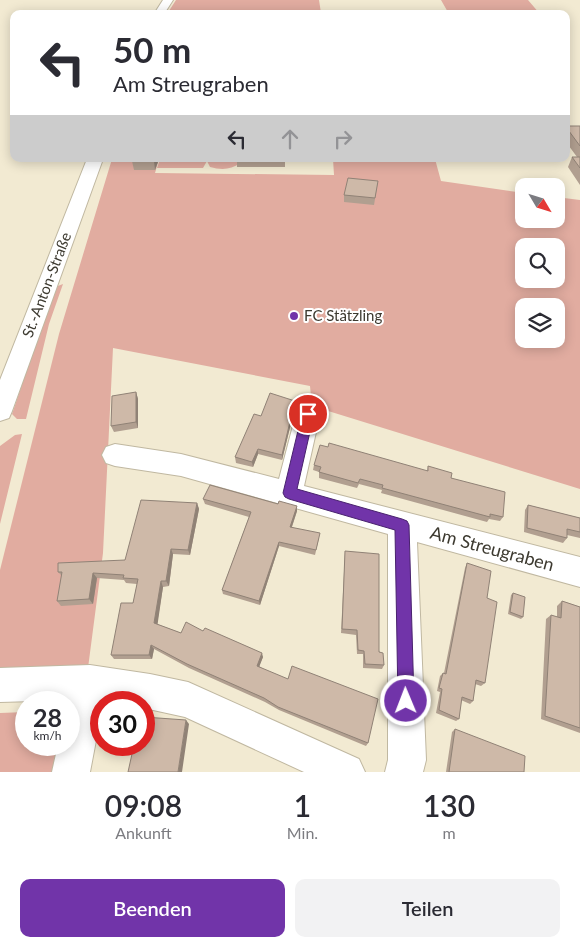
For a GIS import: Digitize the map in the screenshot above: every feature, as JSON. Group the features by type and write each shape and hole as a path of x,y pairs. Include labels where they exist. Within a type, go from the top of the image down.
{"street":[{"name":"St.-Anton-Straße","path":"0,411 94,162"},
{"path":"289,493 308,414"},
{"name":"Am Streugraben","path":"115,455 181,465 580,572"},
{"path":"402,525 407,760 404,772"},
{"path":"0,685 90,682 150,691 188,700 346,772"},
{"path":"71,772 90,682"}],"shaded area":[{"path":"176,0 319,0 321,10 170,10"},
{"path":"441,0 528,0 537,10 447,10"},
{"name":"FC Stätzling","path":"111,162 158,162 155,173 334,175 333,162 436,162 441,181 515,192 515,228 565,228 565,198 580,200 580,489 312,406 310,386 113,348 103,553 88,668 0,668 0,570 59,334"},
{"path":"159,162 206,162 203,168 157,168"},
{"path":"208,162 240,162 229,168 210,167"},
{"path":"63,284 49,324 26,419 17,419 12,414 55,287"},
{"path":"22,434 0,524 0,446 15,435"},
{"path":"15,712 15,756 64,756 60,772 0,772 0,713"}],"building":[{"path":"570,126 580,126 580,146 570,132"},
{"path":"572,157 580,157 580,168"},
{"path":"348,178 378,181 375,198 344,195"},
{"path":"136,392 136,422 111,426 112,396"},
{"path":"270,393 295,401 282,455 258,449 252,462 235,457 254,414 261,416"},
{"path":"329,443 428,471 428,466 452,473 451,478 505,492 503,517 490,514 490,517 382,488 383,485 360,479 358,483 319,472 321,467 314,465 320,445 328,447"},
{"path":"210,485 278,504 279,501 297,506 290,527 320,533 316,550 279,542 259,601 222,590 251,512 203,499"},
{"path":"141,500 197,503 188,550 171,549 166,581 161,581 154,623 181,633 186,622 203,631 205,628 262,653 257,666 288,679 292,666 378,699 368,743 278,707 264,698 187,664 151,645 149,655 111,655 121,603 133,603 138,579 123,578 124,575 93,573 89,599 57,601 62,572 58,572 58,563 125,560"},
{"path":"528,505 580,518 580,532 567,529 567,538 527,528"},
{"path":"345,551 379,554 379,652 383,653 384,665 365,664 364,651 358,650 357,630 342,629"},
{"path":"467,563 491,571 487,598 497,602 485,683 476,680 473,701 462,697 459,719 439,710 442,689 439,688 443,673 446,674"},
{"path":"513,593 525,597 523,617 510,612"},
{"path":"562,601 580,607 580,728 545,716 551,615 561,618"},
{"path":"155,718 186,720 178,772 128,772 132,756 155,756"},
{"path":"455,729 525,756 524,772 449,772"}],"place":[{"name":"FC Stätzling","path":"294,316"}],"route":[{"path":"308,414 289,493 402,525 406,701"}]}
